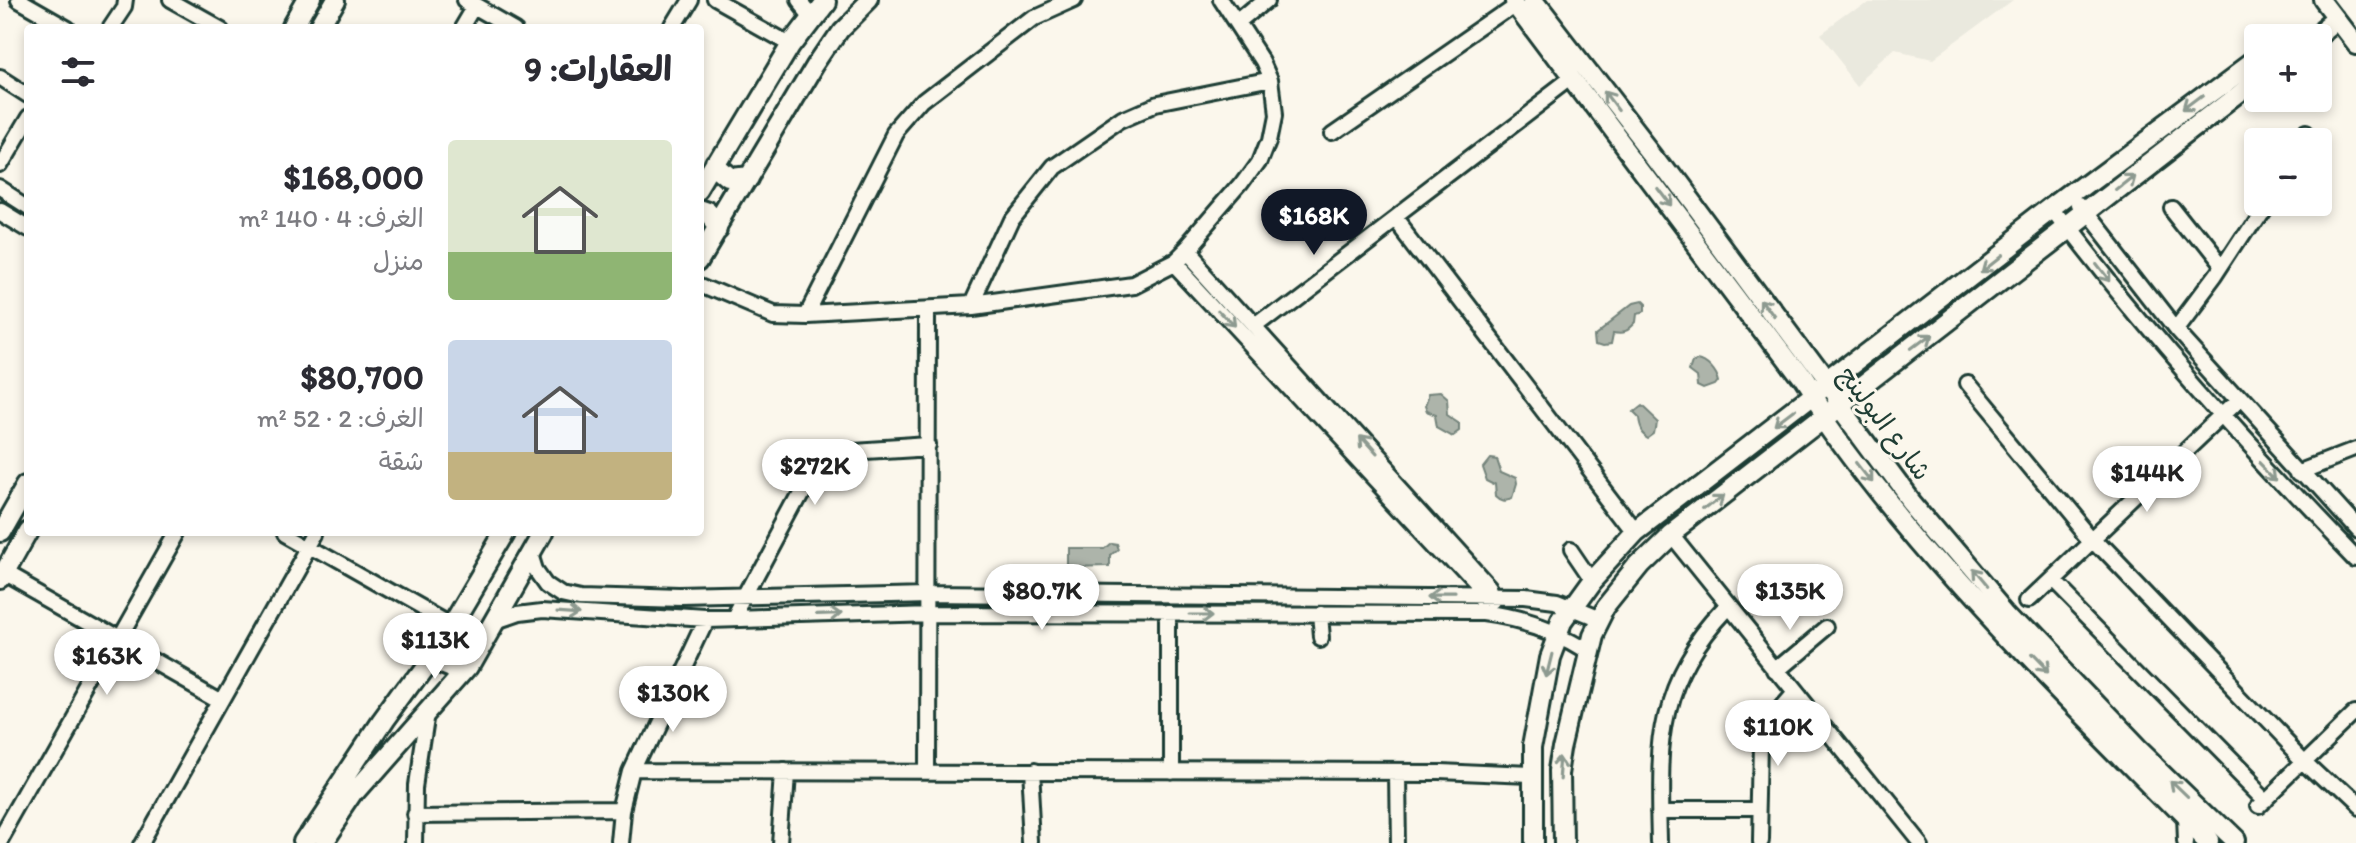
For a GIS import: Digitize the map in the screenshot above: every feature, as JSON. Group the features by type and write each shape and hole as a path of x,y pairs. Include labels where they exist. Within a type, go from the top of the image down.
{"street":[{"path":"19,0 61,24"},
{"path":"113,24 125,0"},
{"path":"170,0 213,24"},
{"path":"296,24 310,0"},
{"path":"321,24 335,0"},
{"path":"674,24 689,0"},
{"path":"715,0 790,42"},
{"path":"704,252 817,62 840,28 868,0"},
{"path":"805,315 896,135 924,103 1034,18 1074,0"},
{"path":"704,285 773,314 805,315 971,306 1131,284 1179,256 1242,185 1260,160 1269,137 1274,112 1270,81 1221,0"},
{"path":"1238,26 1269,0"},
{"path":"2324,0 2356,42"},
{"path":"1332,131 1522,1"},
{"name":"شارع البولينج","path":"1522,1 1575,80 1635,145"},
{"name":"شارع البولينج","path":"1522,1 1635,145 1832,411 1909,526 2227,841"},
{"path":"465,24 472,3 509,24"},
{"path":"704,185 811,5"},
{"path":"2330,24 2338,18"},
{"path":"1533,843 1533,747 1550,655 1563,621 1592,581 1637,532 2054,210 2244,68"},
{"path":"0,77 24,92"},
{"path":"1253,326 1575,80"},
{"path":"971,306 1012,217 1052,167 1123,118 1155,104 1270,81"},
{"path":"1563,843 1562,770 1588,650 1606,607 1639,566 1671,535 2244,91"},
{"path":"0,165 24,125"},
{"path":"716,164 718,172 730,182 747,180"},
{"path":"0,189 24,204"},
{"path":"2073,196 2176,329 2356,528"},
{"path":"2171,207 2220,269"},
{"path":"2054,210 2146,328 2222,416 2356,557"},
{"path":"0,211 24,226"},
{"path":"704,213 719,228"},
{"path":"2176,329 2255,216"},
{"path":"1397,218 1637,532"},
{"path":"1179,256 1253,326 1334,425"},
{"path":"1179,256 1334,425 1493,591 1490,598 1492,615"},
{"path":"927,771 928,309"},
{"path":"1965,385 2093,540 2305,761 2356,809"},
{"path":"2029,600 2239,400"},
{"path":"734,619 825,454 929,445"},
{"path":"2302,470 2356,449"},
{"path":"0,532 24,490"},
{"path":"1671,535 1919,843"},
{"path":"25,536 2,577 223,699"},
{"path":"2,843 176,536"},
{"path":"292,536 451,626"},
{"path":"142,843 315,536"},
{"path":"303,843 438,647 504,536"},
{"path":"322,843 355,794 467,667 542,536"},
{"path":"1571,550 1592,581"},
{"path":"533,552 542,576 563,592 581,596 683,599 929,593 1490,598 1541,600 1572,608 1599,620"},
{"path":"2050,580 2262,803 2356,711"},
{"path":"680,619 683,599"},
{"path":"1661,843 1662,737 1667,708 1681,669 1704,633 1727,608"},
{"path":"494,620 517,612 542,609 705,620 929,613 1492,615 1527,621 1559,633 1588,650"},
{"path":"1171,613 1171,773"},
{"path":"1316,613 1318,636"},
{"path":"621,843 624,811 634,771 705,620"},
{"name":"شارع البولينج","path":"2002,620 2208,843"},
{"path":"1777,668 1827,626"},
{"path":"438,647 444,662 459,668 467,667"},
{"path":"408,687 420,692 428,704 415,813 416,843"},
{"path":"1759,843 1761,745 1775,712 1794,690"},
{"path":"634,771 1395,773 1531,777"},
{"path":"781,843 786,771"},
{"path":"1030,771 1034,843"},
{"path":"1395,773 1396,843"},
{"path":"1660,810 1759,810"},
{"path":"415,813 624,811"},
{"path":"2185,820 2186,843"}],"shaded area":[{"path":"1867,0 2013,0 1930,61 1895,53 1860,85 1820,35"},
{"path":"1637,304 1640,314 1634,316 1633,324 1627,330 1614,331 1612,341 1599,340 1598,330 1629,306"},
{"path":"1700,357 1717,369 1722,380 1719,384 1708,388 1702,385 1701,374 1693,368"},
{"path":"1441,394 1449,401 1450,414 1462,422 1462,430 1455,435 1439,426 1437,415 1426,411 1424,406 1428,395"},
{"path":"1637,402 1655,419 1653,430 1646,435 1637,427 1634,415 1628,409"},
{"path":"1487,455 1494,456 1499,471 1515,478 1512,497 1500,497 1496,494 1495,483 1485,478 1480,464"},
{"path":"1109,542 1115,543 1117,549 1110,555 1110,567 1066,568 1066,548 1102,548"}]}
